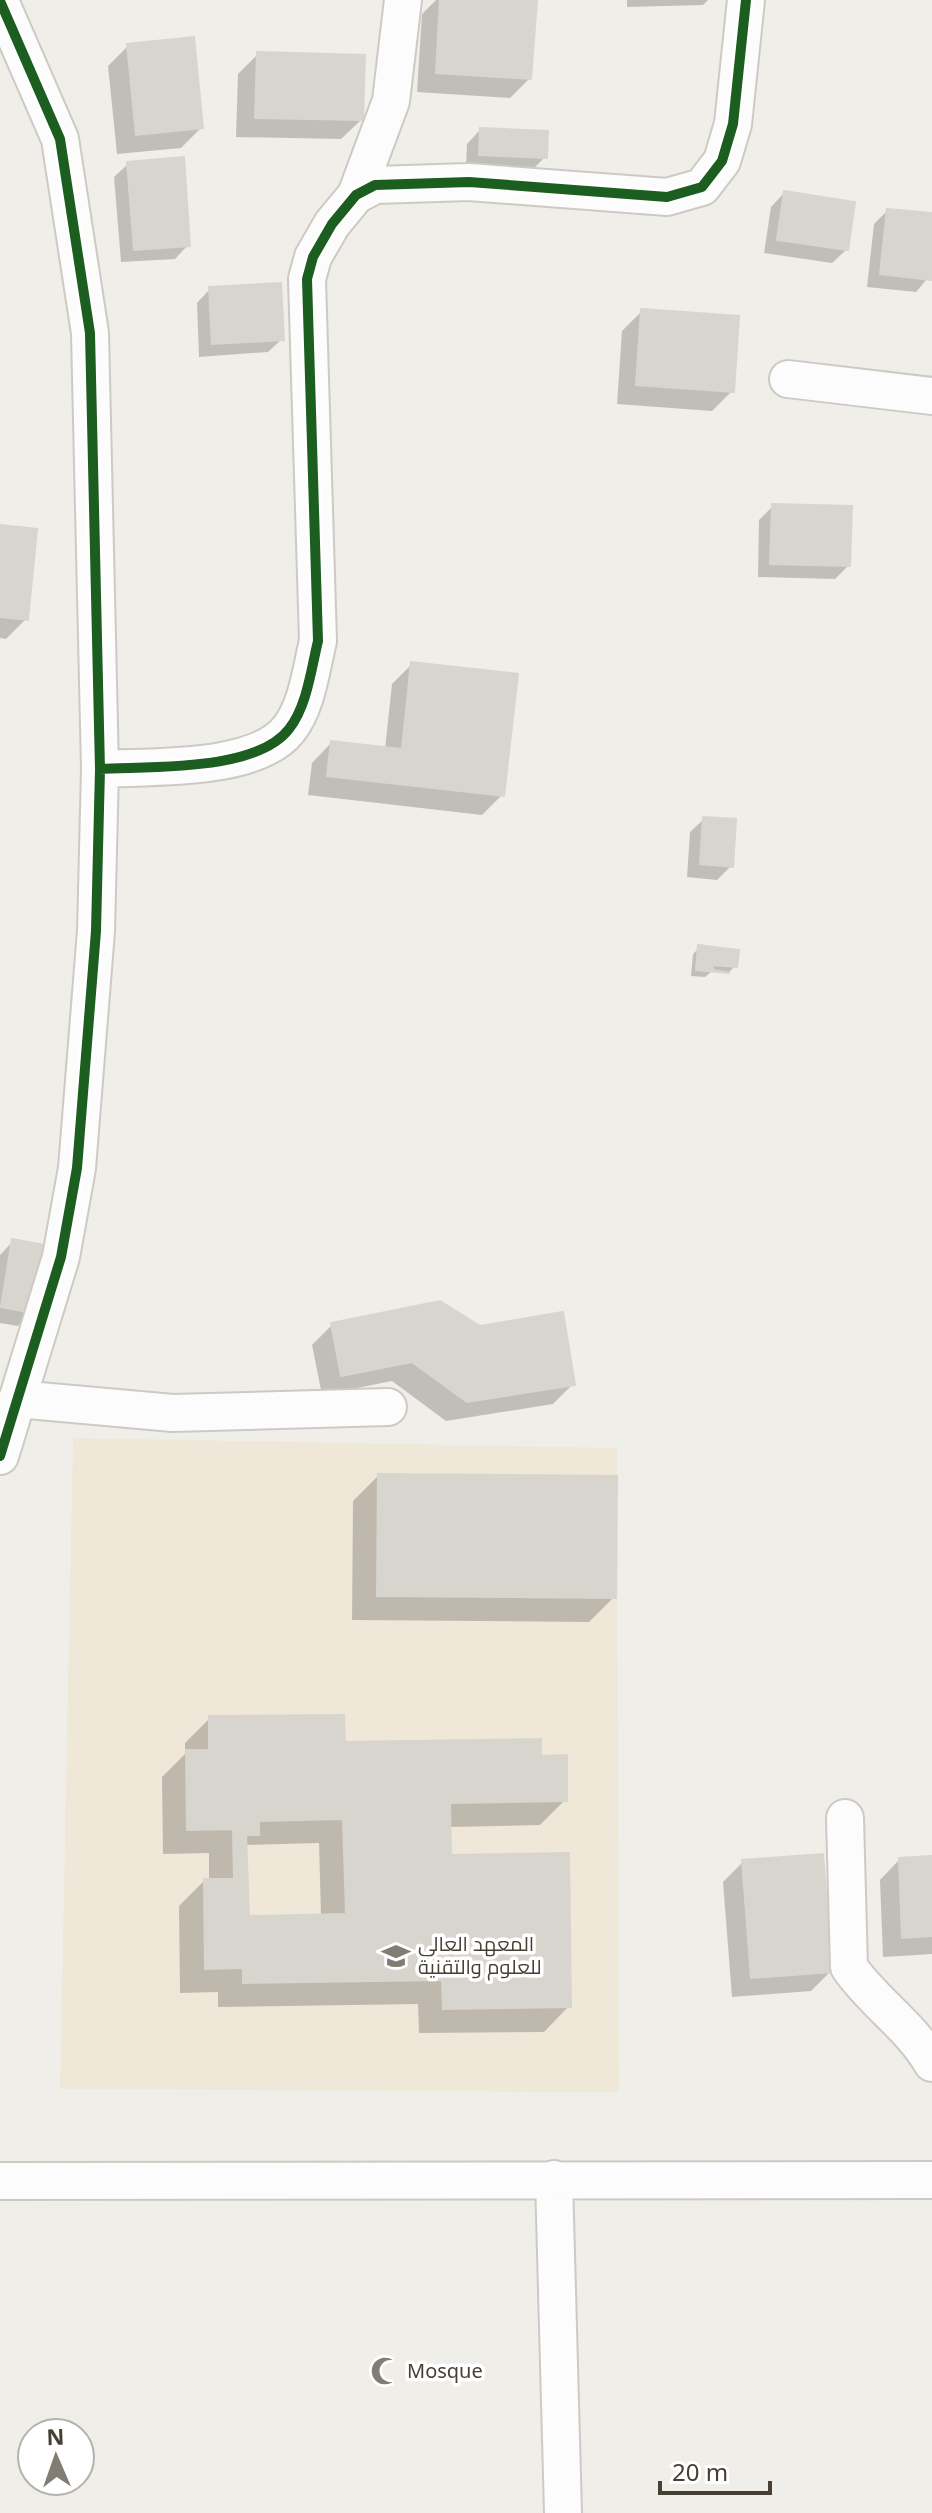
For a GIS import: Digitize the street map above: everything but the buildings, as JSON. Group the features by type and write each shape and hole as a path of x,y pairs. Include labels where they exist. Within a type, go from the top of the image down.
{"street":[{"path":"100,769 219,761 267,748 289,729 306,692 318,641 307,279 313,257 332,224 356,195 391,101 403,0"},
{"path":"356,195 375,185 398,181 469,182 667,197 702,187 722,161 733,124 746,0"},
{"path":"0,1 60,139 90,333 100,769 96,931 77,1168 61,1257 0,1456"},
{"path":"788,379 932,396"},
{"path":"17,1399 173,1413 388,1407"},
{"path":"845,1818 849,1967 863,1987 910,2034 932,2063"},
{"path":"554,2179 563,2513"},
{"path":"0,2181 932,2180"}],"shaded area":[{"path":"73,1438 617,1448 619,2092 60,2089"}],"cycle path":[{"path":"100,769 201,764 253,753 273,743 289,729 300,710 318,641 307,279 313,257 332,224 356,195 375,185 469,182 667,197 702,187 722,161 733,124 746,0"},
{"path":"0,1 60,139 90,333 100,769 96,931 77,1168 61,1257 0,1456"}],"place":[{"name":"المعهد العالي للعلوم والتقنية","path":"396,1956"},
{"name":"Mosque","path":"385,2371"}]}
